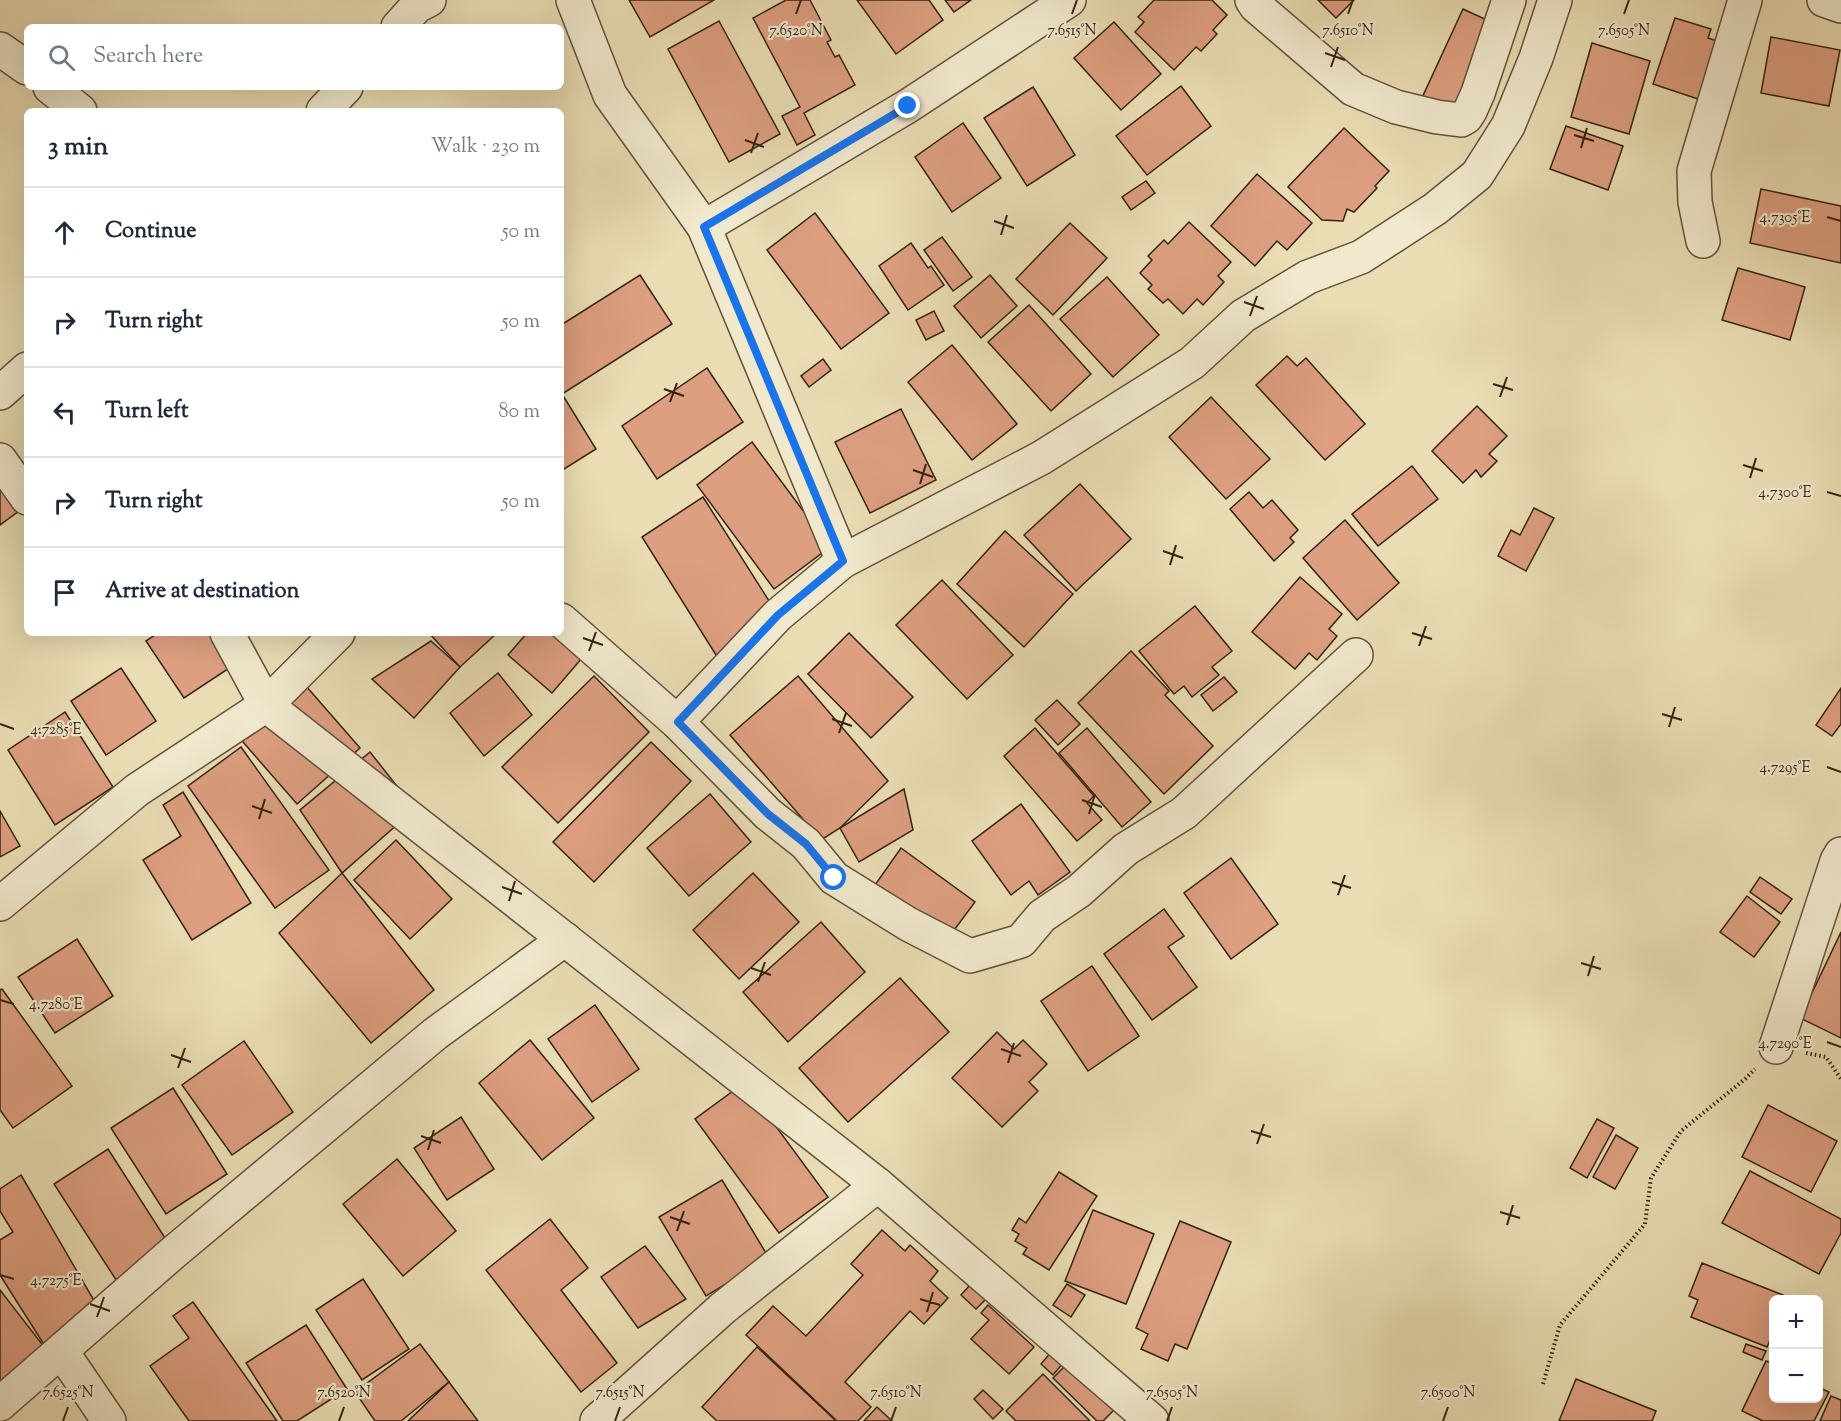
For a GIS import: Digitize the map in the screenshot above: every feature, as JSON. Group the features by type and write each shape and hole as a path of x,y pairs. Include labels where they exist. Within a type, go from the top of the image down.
{"street":[{"path":"401,24 417,6 429,0"},
{"path":"573,0 610,95 704,227 843,561"},
{"path":"704,227 908,106 1070,0"},
{"path":"1252,0 1256,6 1353,89 1396,107 1461,120 1470,111 1509,0"},
{"path":"678,722 778,615 843,561 1041,458 1192,363 1243,315 1308,277 1360,257 1435,209 1477,175 1508,126 1536,58 1555,0"},
{"path":"1703,241 1695,202 1694,171 1745,0"},
{"path":"1824,0 1841,6"},
{"path":"0,49 24,66"},
{"path":"1487,68 1536,58"},
{"path":"54,90 76,108"},
{"path":"326,108 343,90"},
{"path":"0,393 24,372"},
{"path":"0,460 24,494"},
{"path":"564,623 678,722 768,814 806,844 834,878 908,924 970,956 1021,941 1042,916 1079,891 1126,849 1184,813 1356,656"},
{"path":"229,636 266,705 879,1185 1152,1421"},
{"path":"0,904 136,790 266,705 335,636"},
{"path":"1776,1047 1841,854"},
{"path":"0,1404 174,1252 435,1034 565,939"},
{"path":"597,1421 723,1308 879,1185"},
{"path":"62,1352 109,1421"}],"path":[{"path":"1543,1384 1560,1325 1645,1224 1651,1178 1681,1131 1745,1079 1776,1047 1826,1057 1841,1079"}],"building":[{"path":"629,0 714,0 650,37"},
{"path":"786,0 810,0 831,40 827,42 835,57 839,55 855,85 804,113 815,135 797,145 782,116 800,107 753,18"},
{"path":"857,0 929,0 943,20 896,54"},
{"path":"945,0 971,0 954,12"},
{"path":"1154,0 1212,0 1227,15 1213,30 1217,34 1201,51 1196,47 1174,70 1135,32 1144,22 1138,17"},
{"path":"1318,0 1354,0 1336,18"},
{"path":"1463,9 1513,32 1471,123 1421,100"},
{"path":"1675,18 1711,29 1708,38 1729,45 1710,103 1653,84"},
{"path":"719,21 780,134 729,162 668,49"},
{"path":"1114,22 1161,74 1121,110 1074,58"},
{"path":"1771,37 1840,50 1829,106 1761,93"},
{"path":"1592,43 1650,61 1629,134 1571,117"},
{"path":"1181,86 1211,126 1147,175 1116,136"},
{"path":"1033,87 1075,155 1027,186 984,118"},
{"path":"963,123 1001,178 952,212 915,157"},
{"path":"1566,126 1623,146 1608,190 1550,169"},
{"path":"1344,128 1389,171 1375,186 1377,188 1354,212 1347,209 1343,221 1322,220 1288,187"},
{"path":"1257,174 1312,223 1287,250 1277,241 1255,266 1211,226"},
{"path":"1146,181 1155,193 1131,210 1122,197"},
{"path":"1761,189 1841,206 1841,263 1750,243"},
{"path":"815,213 889,313 841,349 767,250"},
{"path":"1189,222 1231,262 1218,276 1224,282 1203,305 1197,299 1183,314 1168,299 1163,303 1148,289 1152,285 1140,273 1152,260 1148,256 1164,240 1168,244"},
{"path":"1070,223 1107,258 1053,315 1016,279"},
{"path":"942,237 972,277 953,291 924,250"},
{"path":"911,243 928,268 931,266 944,285 908,310 879,266"},
{"path":"1738,268 1805,287 1790,340 1722,320"},
{"path":"640,275 672,324 564,393 564,323"},
{"path":"990,275 1017,306 981,338 954,306"},
{"path":"1107,277 1159,335 1113,377 1060,319"},
{"path":"1029,305 1091,374 1051,411 988,342"},
{"path":"934,311 944,331 926,340 916,320"},
{"path":"952,345 1017,424 972,460 908,382"},
{"path":"1287,356 1297,366 1306,358 1365,424 1325,460 1256,385"},
{"path":"823,359 831,370 809,387 801,376"},
{"path":"707,368 743,422 657,479 622,426"},
{"path":"564,397 596,449 564,469"},
{"path":"1211,397 1270,459 1226,499 1169,437"},
{"path":"1477,406 1507,436 1489,454 1497,461 1481,477 1476,470 1463,483 1432,451"},
{"path":"901,409 936,480 870,513 835,442"},
{"path":"752,442 830,547 774,589 697,485"},
{"path":"1412,466 1438,499 1378,546 1352,514"},
{"path":"0,468 24,501 24,507 0,525"},
{"path":"1080,484 1131,539 1076,591 1024,535"},
{"path":"1249,492 1263,508 1272,500 1298,530 1290,538 1294,542 1274,561 1230,509"},
{"path":"703,497 778,615 716,655 642,537"},
{"path":"1534,508 1554,518 1526,571 1498,556 1511,530 1520,535"},
{"path":"1345,520 1399,583 1357,620 1303,558"},
{"path":"1005,531 1073,594 1024,647 957,584"},
{"path":"1300,577 1342,614 1329,629 1337,636 1317,660 1309,653 1295,669 1252,632"},
{"path":"942,580 1013,655 967,699 896,625"},
{"path":"1195,606 1232,651 1212,667 1219,675 1192,697 1184,686 1174,694 1139,651"},
{"path":"849,633 913,697 871,738 808,674"},
{"path":"154,636 233,636 246,657 184,698 146,641"},
{"path":"432,636 494,636 460,667"},
{"path":"524,636 557,636 582,658 552,693 508,655"},
{"path":"431,641 460,667 414,718 372,679"},
{"path":"1131,651 1169,691 1165,695 1213,746 1164,794 1078,703"},
{"path":"121,668 156,721 106,755 71,701"},
{"path":"498,673 532,715 484,756 450,713"},
{"path":"594,676 649,732 558,823 502,767"},
{"path":"798,676 888,781 840,828 821,840 730,735"},
{"path":"1224,677 1237,692 1213,711 1201,695"},
{"path":"299,678 360,748 297,804 236,734"},
{"path":"1841,688 1841,724 1832,736 1816,725"},
{"path":"1057,700 1080,724 1058,745 1035,720"},
{"path":"65,712 113,787 55,825 8,750"},
{"path":"1035,728 1094,796 1087,803 1102,820 1077,841 1004,756"},
{"path":"1087,728 1151,802 1122,827 1059,753"},
{"path":"651,742 691,781 594,882 553,842"},
{"path":"241,747 329,870 275,908 188,786"},
{"path":"370,752 415,809 342,873 300,810"},
{"path":"904,789 913,830 859,862 840,828"},
{"path":"183,792 251,903 192,940 143,860 181,836 163,805"},
{"path":"710,794 751,842 689,896 647,848"},
{"path":"1021,804 1070,872 1038,895 1029,881 1011,895 972,841"},
{"path":"0,811 20,846 0,857"},
{"path":"396,840 452,899 410,939 354,880"},
{"path":"901,848 975,902 949,937 875,885"},
{"path":"1231,858 1278,924 1231,959 1184,893"},
{"path":"342,873 434,990 371,1043 279,933"},
{"path":"753,873 799,922 739,979 693,930"},
{"path":"1760,877 1792,899 1781,914 1750,892"},
{"path":"1747,896 1780,922 1754,957 1720,932"},
{"path":"1164,909 1184,936 1168,947 1197,987 1152,1020 1104,954"},
{"path":"821,922 865,972 788,1042 743,992"},
{"path":"1841,932 1841,1038 1800,1018"},
{"path":"77,939 113,996 55,1033 18,977"},
{"path":"1092,966 1139,1036 1088,1071 1041,1001"},
{"path":"900,978 949,1032 848,1122 799,1068"},
{"path":"2,989 72,1086 13,1128 0,1110 0,990"},
{"path":"595,1005 639,1069 592,1102 548,1039"},
{"path":"997,1032 1014,1049 1023,1040 1047,1064 1029,1082 1038,1091 1002,1127 952,1078"},
{"path":"530,1040 594,1118 542,1160 479,1083"},
{"path":"244,1041 293,1112 232,1155 182,1085"},
{"path":"744,1083 828,1197 779,1233 695,1119"},
{"path":"173,1088 227,1174 166,1214 111,1128"},
{"path":"1768,1105 1837,1141 1811,1192 1742,1157"},
{"path":"461,1117 494,1169 447,1200 414,1148"},
{"path":"1597,1119 1614,1128 1587,1178 1570,1168"},
{"path":"1616,1135 1638,1148 1615,1189 1593,1177"},
{"path":"108,1149 174,1252 120,1286 54,1184"},
{"path":"397,1159 456,1231 403,1276 343,1204"},
{"path":"1750,1171 1841,1219 1841,1233 1819,1274 1722,1223"},
{"path":"1059,1172 1097,1196 1049,1270 1023,1254 1027,1248 1015,1241 1019,1234 1012,1230 1019,1218 1026,1223"},
{"path":"21,1175 103,1316 43,1343 0,1275 0,1240 13,1232 0,1211 0,1189"},
{"path":"722,1180 769,1258 706,1296 659,1217"},
{"path":"1093,1210 1154,1234 1126,1304 1065,1281"},
{"path":"550,1219 588,1268 561,1290 617,1363 581,1392 486,1270"},
{"path":"1180,1221 1231,1242 1187,1349 1175,1344 1168,1361 1141,1349 1148,1334 1136,1328"},
{"path":"882,1230 905,1251 910,1245 938,1271 930,1281 948,1298 924,1324 910,1311 845,1382 871,1407 858,1421 837,1421 746,1335 773,1306 806,1336 863,1275 851,1264"},
{"path":"645,1246 686,1299 638,1328 601,1277"},
{"path":"1702,1263 1783,1295 1769,1295 1769,1342 1767,1347 1691,1317 1698,1300 1689,1296"},
{"path":"363,1279 409,1349 362,1380 316,1310"},
{"path":"1067,1284 1085,1295 1071,1317 1053,1305"},
{"path":"970,1285 986,1299 976,1309 961,1295"},
{"path":"0,1290 45,1348 0,1383"},
{"path":"193,1302 277,1421 189,1421 150,1366 189,1338 173,1316"},
{"path":"988,1305 1034,1347 1009,1374 971,1339 989,1320 981,1313"},
{"path":"306,1325 347,1389 297,1421 283,1421 246,1363"},
{"path":"420,1344 449,1382 401,1421 375,1421 355,1392"},
{"path":"1746,1344 1766,1351 1762,1360 1743,1352"},
{"path":"757,1347 835,1420 717,1421 702,1407"},
{"path":"1052,1351 1064,1362 1053,1375 1041,1364"},
{"path":"1766,1361 1769,1362 1769,1403 1823,1403 1823,1389 1829,1392 1814,1421 1763,1421 1742,1411"},
{"path":"1068,1363 1115,1409 1103,1421 1097,1421 1053,1378"},
{"path":"1043,1374 1090,1421 1016,1421 1006,1411"},
{"path":"1576,1379 1656,1411 1652,1421 1559,1421"},
{"path":"449,1382 478,1421 408,1421"},
{"path":"983,1390 1003,1409 993,1419 974,1399"},
{"path":"1831,1396 1841,1400 1841,1421 1820,1421"},
{"path":"877,1407 892,1421 864,1421"}],"route":[{"path":"834,878 806,844 768,814 678,722 778,615 843,561 704,227 908,106"}]}
